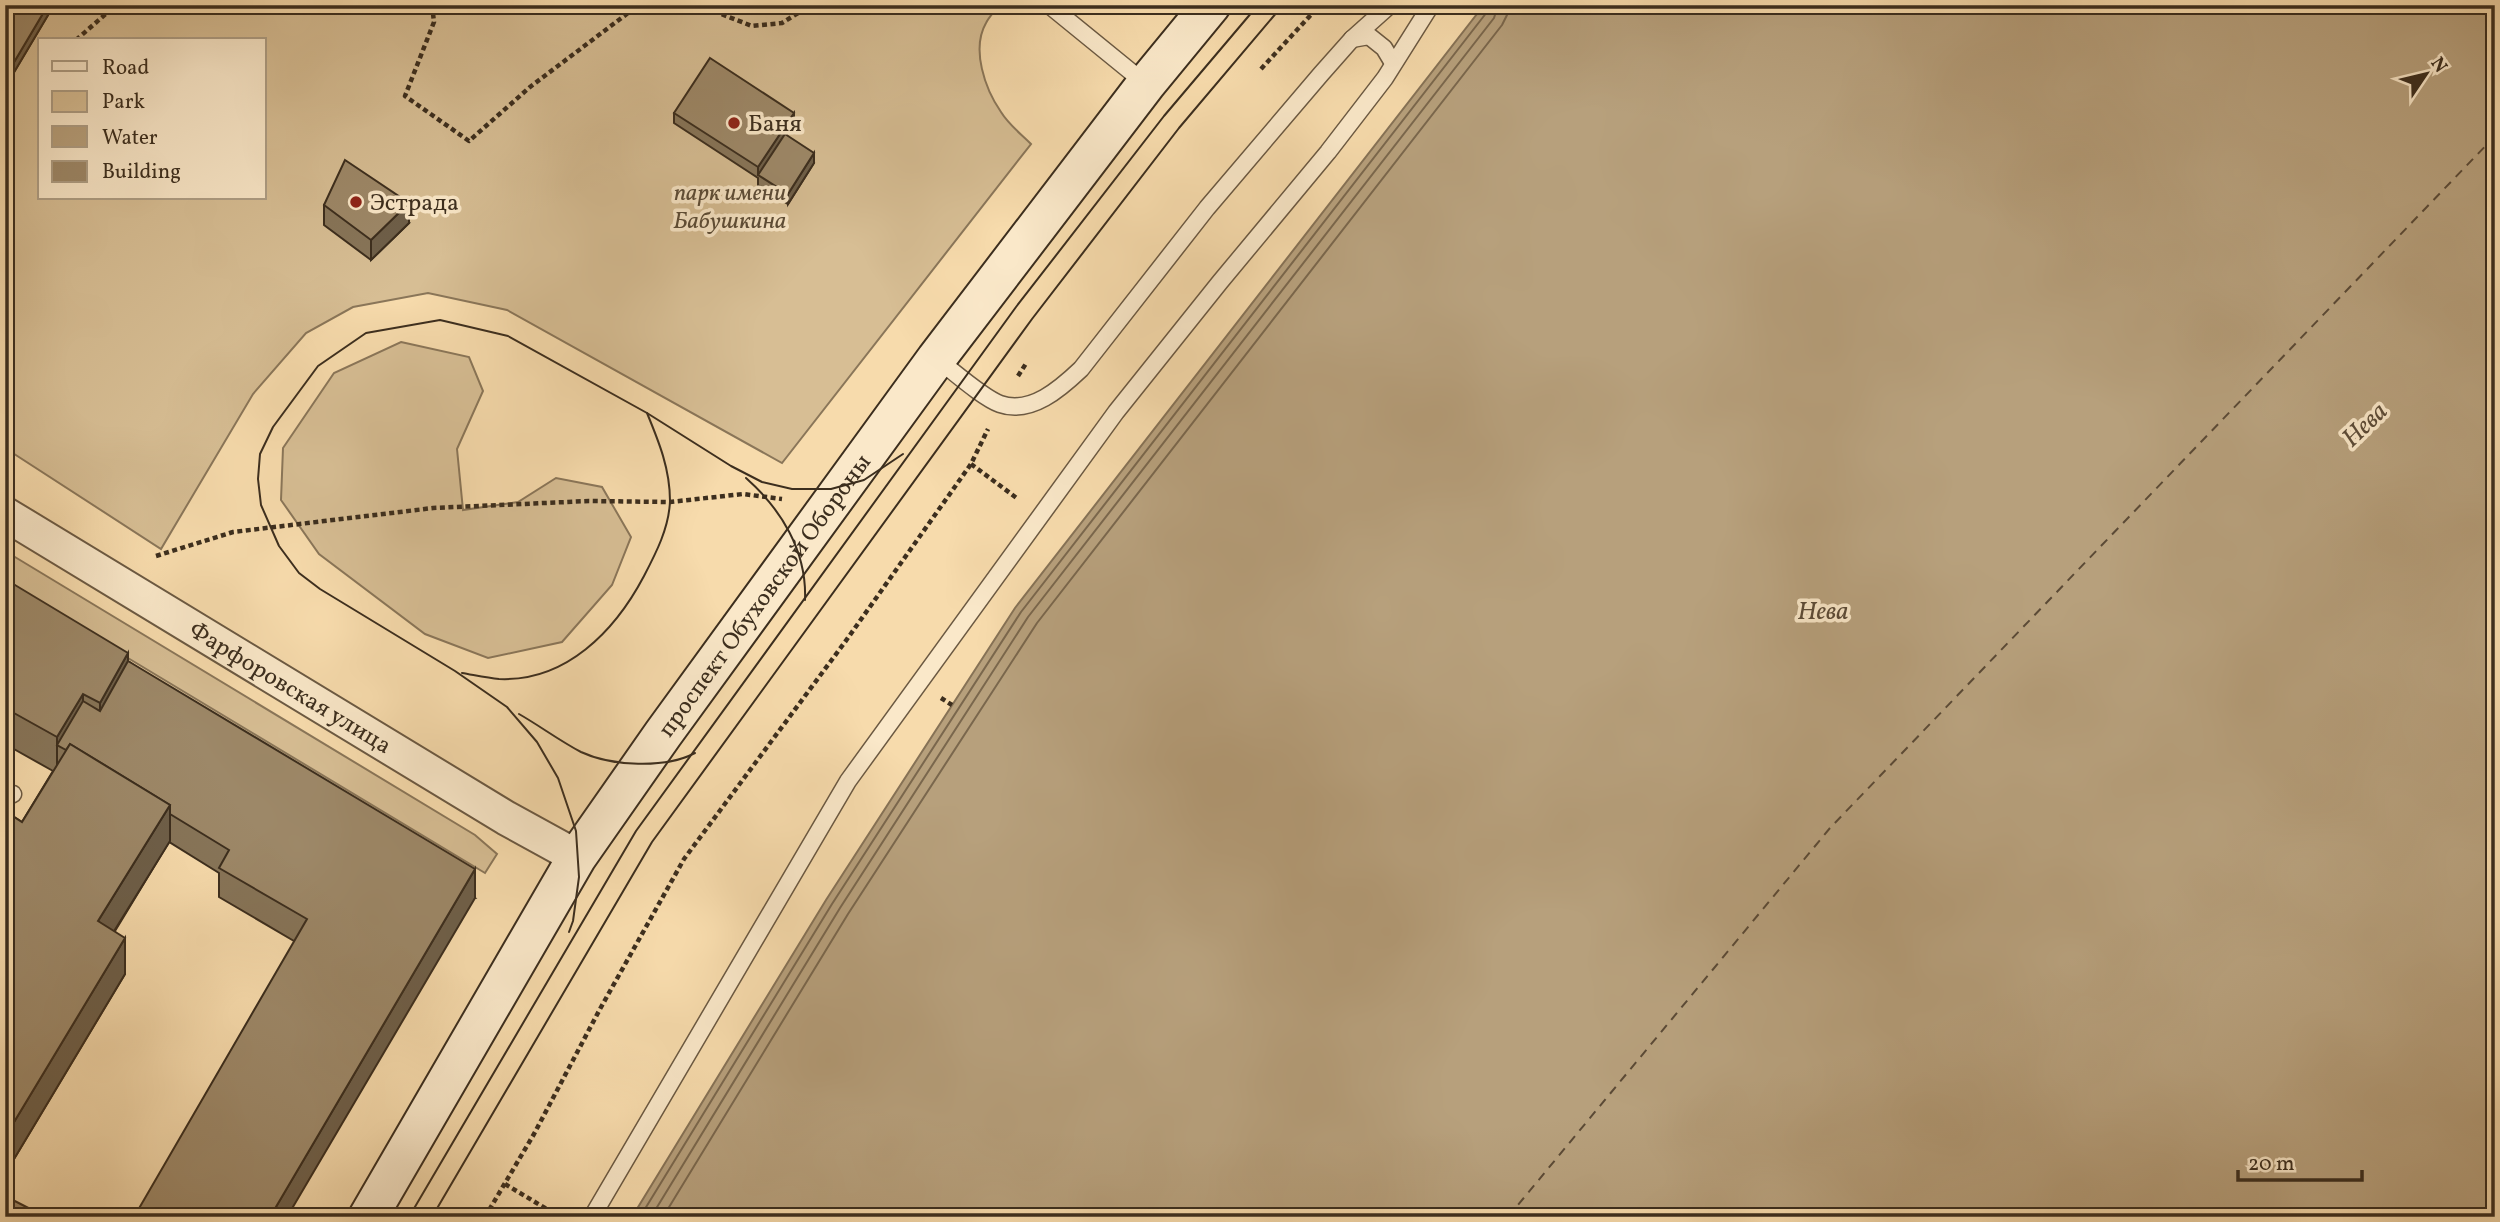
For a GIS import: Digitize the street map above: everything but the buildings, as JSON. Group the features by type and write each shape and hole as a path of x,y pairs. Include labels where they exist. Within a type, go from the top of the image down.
{"main road":[{"name":"проспект Обуховской Обороны","path":"368,1217 577,857 663,734 936,359 1146,84 1211,5"}],"street":[{"name":"Фарфоровская улица","path":"5,514 506,818 577,857"}],"lane":[{"path":"1048,5 1146,84"},
{"path":"936,359 1000,404 1023,405 1044,400 1063,386 1081,369 1207,208 1352,39 1390,5"},
{"path":"592,1217 848,781 1116,412 1328,152 1385,78 1432,5"},
{"path":"1352,39 1369,36 1384,48 1393,63"}],"path":[{"path":"78,38 116,5"},
{"path":"432,5 434,22 405,96 469,141 530,87 632,10 647,5"},
{"path":"698,5 752,26 782,23 811,5"},
{"path":"1261,69 1320,5"},
{"path":"485,1217 534,1134 684,859 845,642 971,464 1000,404 1027,362"},
{"path":"971,464 1009,492"},
{"path":"156,556 233,532 433,508 589,500 670,502 743,494 787,500"},
{"path":"505,1184 560,1217"}],"green space":[{"name":"парк имени Бабушкина","path":"5,5 999,5 982,33 982,69 985,81 1001,112 1031,144 782,463 507,310 428,293 353,307 306,333 253,394 161,549 5,448"},
{"path":"401,342 469,357 483,391 457,449 463,510 518,502 556,478 602,487 631,537 612,585 562,642 488,658 425,634 319,554 281,500 283,448 334,373"},
{"path":"5,551 475,835 497,854 485,873 5,584"}],"water":[{"name":"Нева","path":"1484,5 2495,5 2495,1217 632,1217 826,900 1015,608"}],"ferry route":[{"path":"1508,1217 1830,828 2495,136"}],"tram line":[{"path":"409,1217 636,831 1016,307 1164,116 1258,5"},
{"path":"432,1217 652,842 1032,319 1179,128 1283,5"},
{"path":"569,932 579,877 576,831 558,778 537,742 507,707 455,671 320,589 299,573 279,546 261,505 258,479 260,454 273,427 318,366 366,333 440,320 508,336 647,413 731,466 762,482 792,489 831,489 864,480 903,454"},
{"path":"462,673 499,679 523,678 546,672 586,649 619,616 653,558 669,511 670,489 666,467 647,413"},
{"path":"746,478 770,503 789,532 802,565 805,600"},
{"path":"519,714 593,757 638,764 669,762 695,753"}],"place":[{"name":"Баня","path":"734,123"},
{"name":"Эстрада","path":"356,202"}]}
